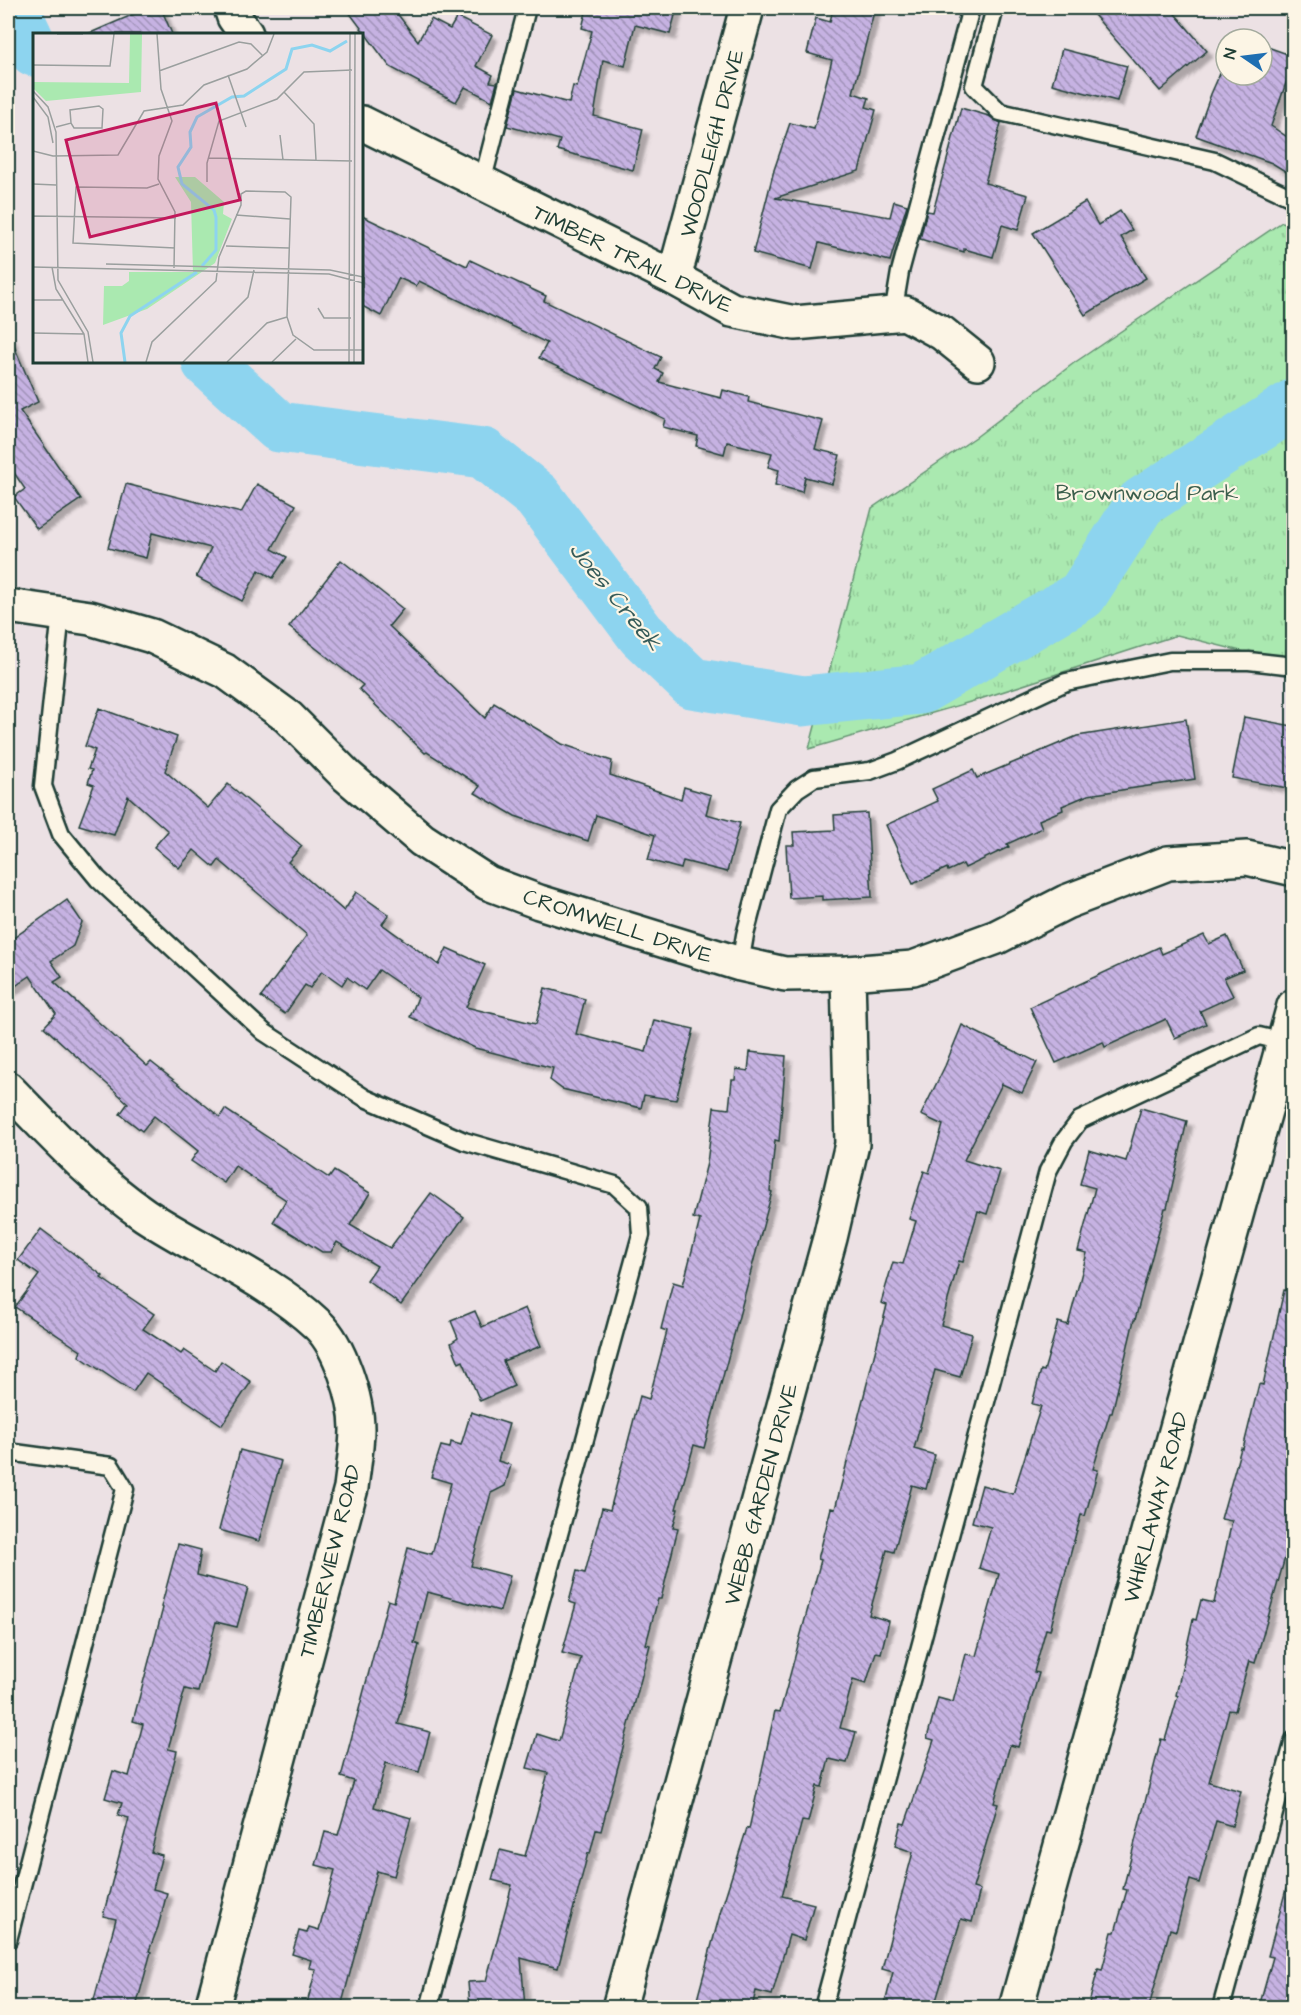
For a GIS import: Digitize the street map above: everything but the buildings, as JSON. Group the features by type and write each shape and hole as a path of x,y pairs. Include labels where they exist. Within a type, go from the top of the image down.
{"street":[{"path":"231,8 245,33"},
{"name":"WOODLEIGH DRIVE","path":"674,278 747,8"},
{"name":"TIMBER TRAIL DRIVE","path":"363,124 674,278 732,310 795,323 905,313 942,333 978,362"},
{"name":"CROMWELL DRIVE","path":"8,606 90,618 152,636 225,670 288,717 347,776 422,840 488,883 539,902 740,964 784,974 848,973 913,968 997,937 1066,902 1168,862 1247,858 1293,868"},
{"name":"WEBB GARDEN DRIVE","path":"619,2007 830,1238 852,1144 848,973"},
{"name":"WHIRLAWAY ROAD","path":"1016,2007 1293,1006"},
{"name":"TIMBERVIEW ROAD","path":"8,1089 88,1169 145,1214 280,1295 319,1326 342,1362 355,1403 357,1429 351,1488 212,2007"}],"lane":[{"path":"482,183 527,8"},
{"path":"893,314 900,272 971,8"},
{"path":"995,8 974,86 1000,112 1215,161 1293,199"},
{"path":"61,613 43,786 61,834 98,879 264,1032 365,1098 464,1141 615,1185 639,1207 641,1235 429,2007"},
{"path":"740,964 745,935 778,809 797,789 814,778 870,771 897,761 1066,682 1170,661 1238,661 1293,666"},
{"path":"823,2007 1048,1171 1064,1141 1080,1120 1259,1036 1284,1042"},
{"path":"8,1452 111,1466 125,1489 8,1940"},
{"path":"1221,2007 1293,1740"}],"green space":[{"name":"Brownwood Park","path":"1282,222 1293,225 1293,664 1177,635 977,700 809,749 872,508 976,437 1074,363"}],"waterway":[{"name":"Joes Creek","path":"14,8 33,49"},
{"name":"Joes Creek","path":"208,363 279,427 483,453 537,496 641,634 692,683 803,701 921,689 1082,595 1141,503 1294,404"}]}
